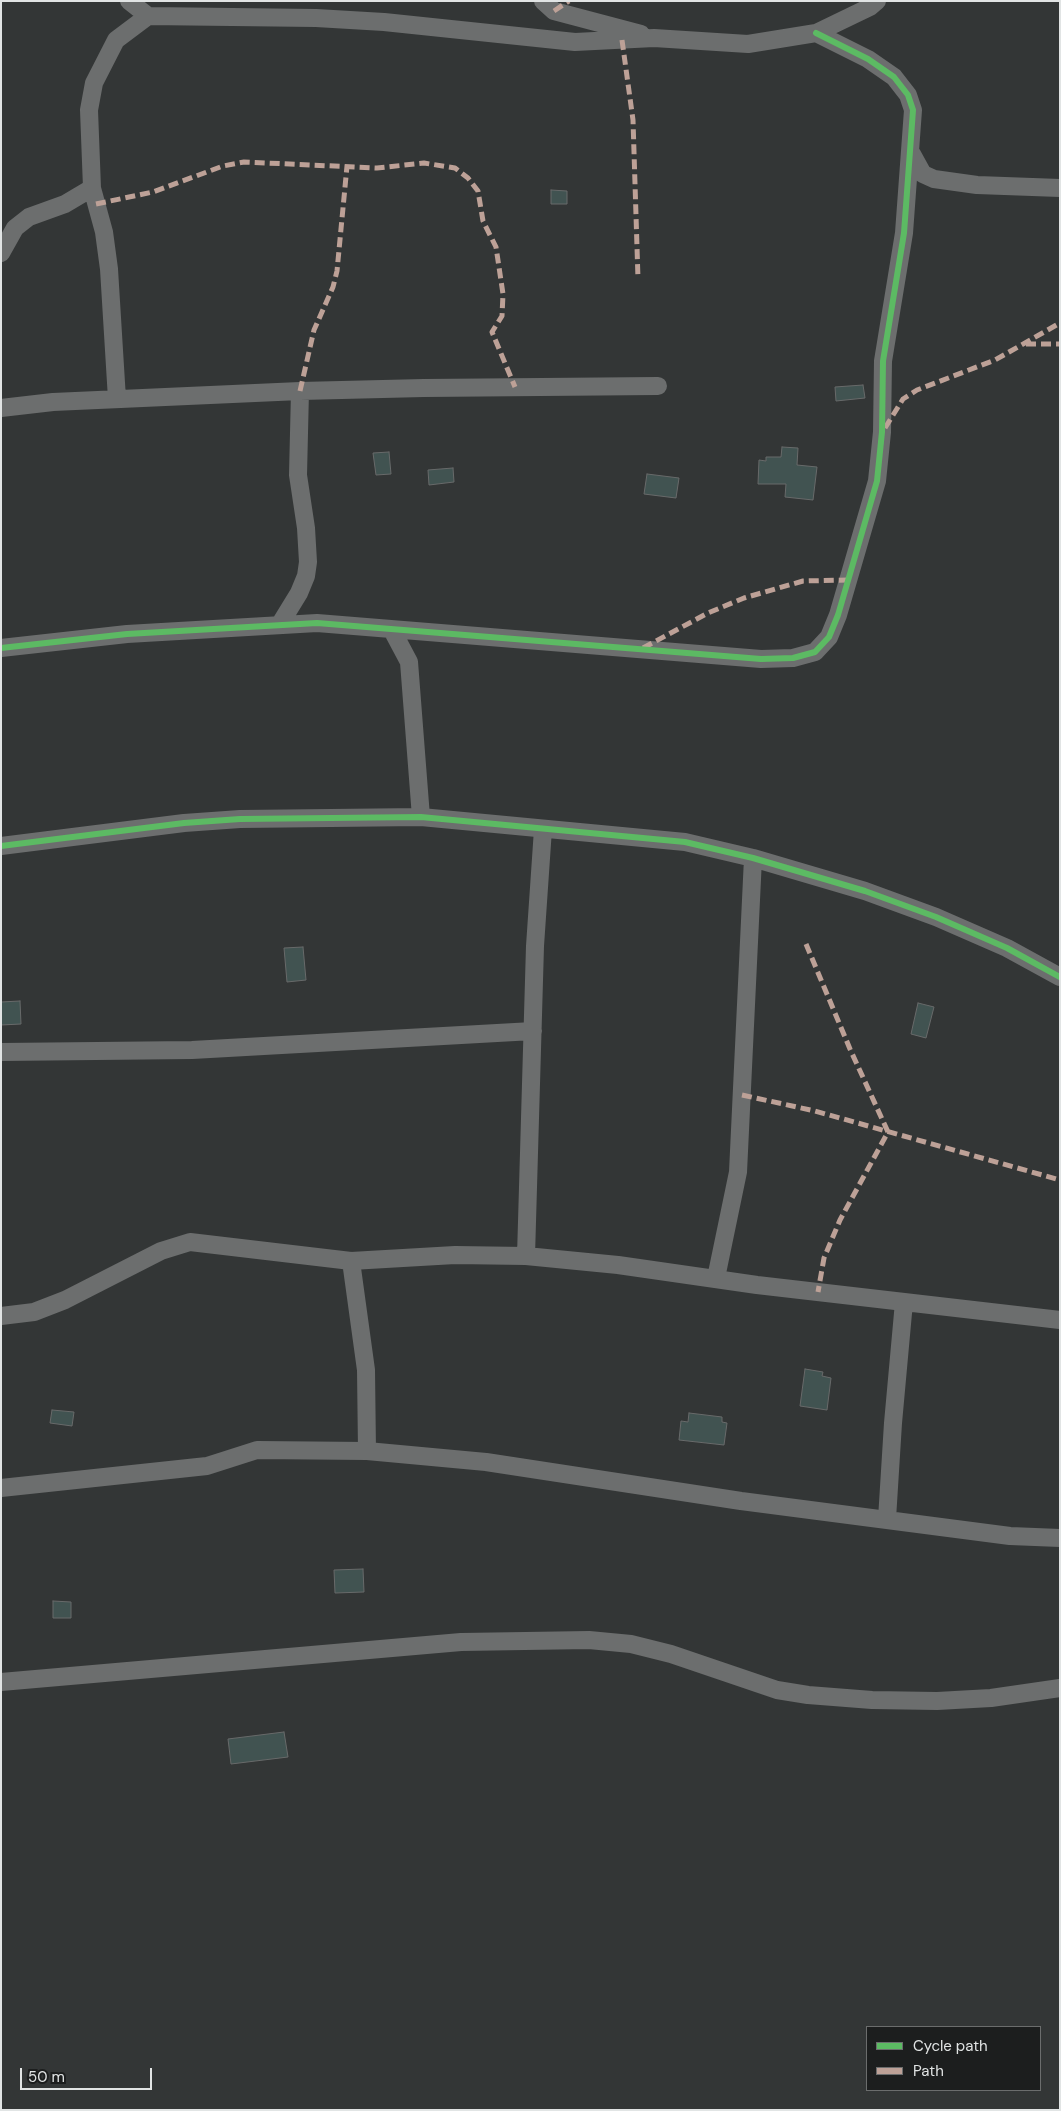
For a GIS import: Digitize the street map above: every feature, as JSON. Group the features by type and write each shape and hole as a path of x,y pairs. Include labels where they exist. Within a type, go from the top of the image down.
{"street":[{"path":"129,1 148,16"},
{"path":"543,1 554,10 654,38"},
{"path":"117,399 109,269 104,232 92,188 89,110 94,83 116,40 148,16 316,18 384,22 575,42 654,38 748,44 816,32 870,7 877,1"},
{"path":"1,648 127,634 317,623 761,659 793,658 810,654 821,646 829,637 838,615 877,481 882,432 883,361 904,233 913,110 908,95 894,77 868,59 816,32"},
{"path":"911,151 923,174 934,179 977,185 1060,188"},
{"path":"1,253 15,228 29,217 65,204 92,188"},
{"path":"1,408 117,399 300,391 658,386"},
{"path":"280,624 299,593 306,576 308,562 306,528 298,475 300,391"},
{"path":"392,630 409,662 421,817"},
{"path":"1,846 184,823 231,820 421,817 685,842 753,858 865,891 936,917 1007,948 1060,977"},
{"path":"526,1256 535,946 543,829"},
{"path":"716,1278 738,1172 753,858"},
{"path":"1,1052 192,1050 534,1031"},
{"path":"1,1316 34,1312 66,1300 161,1251 182,1243 266,1250 302,1257 351,1261 455,1255 526,1256 1060,1320"},
{"path":"351,1261 366,1370 367,1451"},
{"path":"887,1519 892,1423 904,1302"},
{"path":"1,1488 207,1466 257,1450 367,1451 486,1462 741,1501 1021,1538 1060,1538"},
{"path":"1,1682 461,1642 589,1640 631,1644 679,1657 769,1688 808,1695 872,1700 937,1701 991,1698 1060,1688"}],"building":[{"path":"551,190 567,191 567,204 551,204"},
{"path":"863,385 865,398 836,401 835,387"},
{"path":"782,447 798,448 797,465 817,467 813,500 785,497 786,484 758,484 759,460 766,461 766,457 781,457"},
{"path":"389,452 391,474 376,475 373,453"},
{"path":"453,468 454,482 429,485 428,470"},
{"path":"647,474 679,478 676,498 644,494"},
{"path":"303,947 306,980 287,982 284,948"},
{"path":"20,1001 21,1024 1,1025 1,1002"},
{"path":"918,1003 934,1007 926,1038 911,1034"},
{"path":"805,1369 823,1372 822,1376 831,1378 827,1410 800,1406"},
{"path":"52,1410 74,1412 72,1426 50,1423"},
{"path":"689,1413 722,1417 722,1422 727,1423 724,1445 679,1440 681,1421 688,1422"},
{"path":"363,1569 364,1592 335,1593 334,1570"},
{"path":"53,1601 71,1602 71,1618 53,1618"},
{"path":"284,1732 288,1757 231,1764 228,1739"}],"marked path":[{"path":"554,11 569,1"},
{"path":"622,40 633,120 638,279"},
{"path":"96,204 153,192 223,166 244,162 377,168 424,163 455,168 468,178 478,191 483,221 496,247 503,294 502,316 492,332 515,387"},
{"path":"300,391 314,330 333,287 337,271 347,166"},
{"path":"885,428 903,399 917,390 995,360 1060,323"},
{"path":"1026,344 1060,344"},
{"path":"643,648 708,613 744,598 803,581 848,580"},
{"path":"806,944 850,1049 888,1132 840,1220 824,1258 818,1292"},
{"path":"742,1095 815,1111 1060,1180"}],"cycle path":[{"path":"1,648 127,634 317,623 761,659 793,658 815,652 829,637 838,615 877,481 882,432 883,361 904,233 913,110 908,95 894,77 868,59 816,33"},
{"path":"1,846 184,823 240,819 421,817 685,842 753,858 865,891 936,917 1007,948 1060,977"}]}
